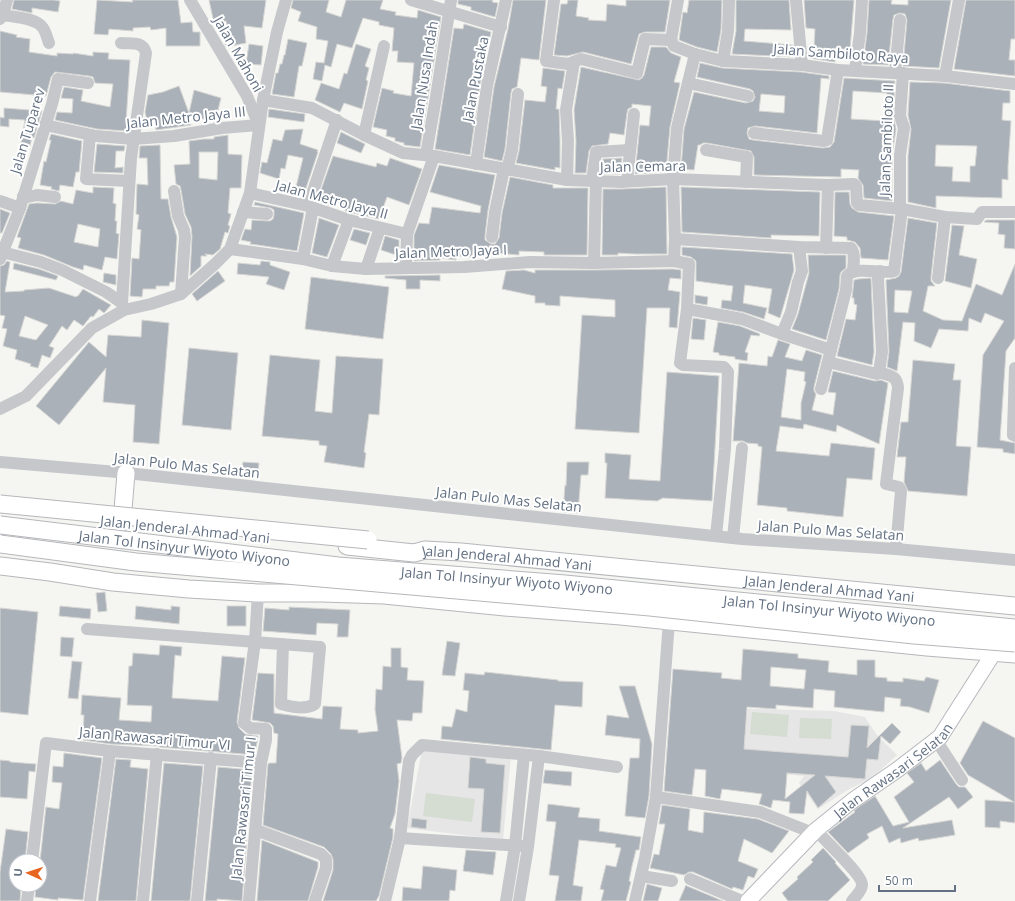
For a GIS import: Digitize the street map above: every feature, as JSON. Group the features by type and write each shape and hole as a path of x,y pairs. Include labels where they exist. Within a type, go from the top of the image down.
{"highway":[{"path":"122,522 125,476"},
{"path":"0,505 368,540 414,545 425,550"},
{"name":"Jalan Jenderal Ahmad Yani","path":"0,505 122,522 414,553 425,550 476,554 1015,606"},
{"name":"Jalan Tol Insinyur Wiyoto Wiyono","path":"0,525 338,566 565,584 1015,628"},
{"path":"0,544 274,571 283,573 316,593"},
{"name":"Jalan Tol Insinyur Wiyoto Wiyono","path":"0,544 136,562 650,607 1015,643"},
{"path":"475,603 482,593 487,581 484,567 476,554"},
{"path":"0,558 149,576 278,582 316,593"},
{"path":"0,566 113,582 189,589 258,593 384,595 669,621 951,650 1015,654"},
{"path":"951,650 957,601"},
{"path":"957,601 994,653"}],"main road":[{"name":"Jalan Rawasari Selatan","path":"748,901 814,831 852,801 897,770 940,737 1015,622"}],"street":[{"path":"7,0 2,17 38,22 43,27 49,43"},
{"name":"Jalan Mahoni","path":"190,0 248,96 259,124"},
{"path":"0,409 26,396 92,328 123,306 152,304 181,294 230,249 250,193 263,100 277,32 286,0"},
{"path":"411,0 450,6 501,27"},
{"name":"Jalan Pustaka","path":"476,164 487,86 506,0"},
{"path":"554,0 546,60 568,64 581,59 637,73 645,39 671,40 678,0"},
{"path":"723,61 728,31 729,0"},
{"path":"796,0 802,65"},
{"path":"855,70 860,33 862,0"},
{"path":"945,76 959,0"},
{"name":"Jalan Nusa Indah","path":"406,268 407,234 430,155 436,97 450,6"},
{"name":"Jalan Sambiloto II","path":"880,271 890,273 894,271 901,208 900,155 904,128 900,116 900,20"},
{"name":"Jalan Sambiloto Raya","path":"671,40 674,46 695,54 723,61 802,65 838,70 899,72 1015,84"},
{"path":"121,42 140,44 144,47 146,53 133,139 129,182 123,306"},
{"path":"364,135 384,46"},
{"path":"695,54 676,128 673,179 675,239 674,261 686,262 690,266 688,309 680,363 683,365 724,367 728,372 725,449 716,536"},
{"path":"567,180 568,141 566,110 574,62"},
{"path":"754,133 824,141 827,140 838,70"},
{"name":"Jalan Tuparev","path":"1,256 20,208 52,104 58,79 88,83"},
{"path":"688,84 748,96"},
{"path":"492,237 495,212 512,150 518,94"},
{"name":"Jalan Cemara","path":"263,100 312,108 403,153 430,155 567,180 627,181 673,179 828,185 854,184 856,186 857,203 860,205 901,208 945,216 977,219 982,212 1015,212"},
{"path":"627,181 634,114"},
{"path":"303,259 310,207 337,120"},
{"name":"Jalan Metro Jaya III","path":"45,125 90,135 133,139 174,136 222,128 259,124"},
{"path":"90,135 86,179 129,182"},
{"path":"594,263 594,181 596,152 630,150"},
{"path":"706,150 747,157 746,182"},
{"path":"826,248 828,185"},
{"path":"174,191 178,216 184,230 185,237 181,294"},
{"name":"Jalan Metro Jaya II","path":"250,193 310,207 349,220 407,234"},
{"path":"23,196 28,197 37,195 55,197"},
{"path":"0,201 20,208"},
{"path":"243,212 267,214"},
{"path":"938,278 945,216"},
{"path":"332,266 349,220"},
{"path":"366,269 380,228"},
{"path":"675,239 799,247 851,248 853,250 853,272"},
{"path":"782,334 791,312 802,271 799,247"},
{"name":"Jalan Metro Jaya I","path":"230,249 303,259 332,266 366,269 464,267 530,262 594,263 674,261"},
{"path":"1,256 41,262 62,270 106,292 123,306"},
{"path":"821,389 846,290 846,276 853,272 880,271 878,279 882,352 879,372"},
{"path":"688,309 742,318 830,356 877,374 879,372 892,376 897,380 898,388 886,484 900,487 901,491 896,549"},
{"path":"1015,368 1013,432 1013,435 1015,436"},
{"path":"733,538 742,448"},
{"name":"Jalan Pulo Mas Selatan","path":"0,462 733,538 896,549 1015,560"},
{"name":"Jalan Rawasari Timur I","path":"250,901 261,763 266,740 266,728 250,728 244,723 255,641 258,593"},
{"path":"635,901 656,797 669,621"},
{"path":"87,629 255,641 283,644 320,648 315,704 309,708 291,707 282,704 283,644"},
{"path":"936,740 962,780"},
{"name":"Jalan Rawasari Timur VI","path":"33,853 46,743 110,751 261,763"},
{"path":"385,901 400,838 410,761 412,755 422,745 539,756 617,766"},
{"path":"90,901 110,751"},
{"path":"143,901 157,754"},
{"path":"506,901 515,846 524,755"},
{"path":"519,901 528,846 539,756"},
{"path":"197,901 211,758"},
{"path":"656,797 760,812 814,831 855,871 862,882 862,888 852,901"},
{"path":"256,830 322,854 326,859 326,868 315,901"},
{"path":"400,838 528,846"},
{"path":"641,876 672,881"},
{"path":"690,879 742,901"}],"shaded area":[{"path":"721,708 834,711 865,717 876,734 897,755 871,779 851,788 818,809 799,783 804,776 721,768"},
{"path":"752,712 789,715 787,737 750,734"},
{"path":"800,718 832,719 831,739 799,738"},
{"path":"422,750 511,756 503,840 407,828"},
{"path":"426,793 475,799 472,822 423,816"}],"building":[{"path":"14,0 60,1 58,12 32,8 32,13 12,9"},
{"path":"97,0 133,2 132,0 178,0 181,23 192,22 193,32 200,32 200,46 166,46 166,28 151,30 150,27 133,28 133,31 109,29 108,35 94,34"},
{"path":"209,0 266,0 262,28 244,26 246,43 226,47 223,39 229,38 226,21 214,23"},
{"path":"293,0 329,0 326,12 341,17 346,0 383,0 380,9 396,12 395,15 417,18 418,10 441,17 420,147 404,145 404,143 395,141 395,138 386,136 387,130 373,127 382,88 394,91 393,93 411,96 414,63 397,62 398,51 392,51 394,28 379,25 379,22 363,18 352,48 337,44 331,67 325,65 322,81 313,79 316,62 324,63 328,41 316,39 317,27 298,21 301,12 291,8"},
{"path":"458,0 493,0 492,2 498,3 495,17 471,10 471,7 458,4"},
{"path":"513,0 546,0 539,60 521,58 517,87 512,89 505,149 502,161 484,157 494,87 508,29"},
{"path":"568,0 578,0 576,16 589,18 588,20 606,21 607,4 626,6 626,0 670,0 665,32 645,32 639,34 631,64 583,52 567,56 554,55 561,4 567,4"},
{"path":"689,0 722,0 721,30 717,52 697,47 679,40 683,12 687,13"},
{"path":"736,0 789,0 791,30 745,29 744,41 793,45 794,57 732,54 736,31"},
{"path":"804,0 854,0 850,50 835,48 835,62 809,58 808,46 814,47 815,29 806,28"},
{"path":"869,0 892,0 891,4 908,5 908,0 951,0 939,68 903,66 907,20 905,14 900,13 894,15 893,19 888,65 863,64"},
{"path":"966,0 1015,0 1015,39 1011,39 1009,60 1015,60 1015,76 954,69"},
{"path":"464,24 491,32 480,85 470,155 435,149 454,28 463,29"},
{"path":"0,31 17,35 16,37 30,39 29,52 57,56 57,53 73,53 93,56 93,52 109,53 108,59 130,60 126,122 127,131 97,129 55,120 57,112 72,113 73,99 61,98 64,87 83,90 81,101 110,107 113,84 95,83 93,77 55,72 51,77 46,96 0,92"},
{"path":"288,39 307,43 302,66 299,66 294,97 272,94 276,73 278,73 280,64 282,64"},
{"path":"249,44 263,46 261,65 246,64"},
{"path":"356,44 371,49 365,66 369,68 366,80 368,81 362,109 344,103 340,112 315,100 321,83 339,89 344,73 347,74"},
{"path":"651,47 666,47 671,53 681,57 674,82 680,83 670,127 666,172 635,174 640,125 649,126 651,106 632,104 632,107 628,109 624,135 610,133 608,144 592,146 589,151 586,173 575,173 576,141 574,110 581,67 639,80 644,75"},
{"path":"700,63 722,68 801,72 829,76 829,79 821,78 817,133 755,126 748,128 747,133 749,139 753,140 823,148 830,147 834,142 844,78 895,81 893,115 896,129 892,155 892,201 864,198 863,185 858,178 859,170 841,169 841,177 754,175 754,157 751,151 707,143 698,145 694,170 681,169 684,129 694,92 746,103 753,101 755,97 753,91 750,89 697,77","holes":["853,91 887,93 886,121 851,119","761,94 785,96 784,113 759,111"]},
{"path":"543,68 565,71 562,89 558,88 556,109 559,109 560,168 555,167 555,170 516,163 519,151 525,100 545,102 547,87 541,86"},
{"path":"910,82 944,83 1010,91 1010,103 1003,103 1002,120 1011,121 1008,180 1002,179 1002,198 936,196 936,208 908,202 908,156 911,129 908,115","holes":["936,145 977,146 975,166 970,166 970,182 952,181 953,167 935,166"]},
{"path":"179,86 189,113 194,90 221,98 215,122 188,115 191,125 156,130 155,121 147,121 145,112 148,95 163,92"},
{"path":"4,108 42,111 34,138 32,137 30,146 28,146 23,161 18,160 25,120 9,119 9,127 0,126 0,117 4,118"},
{"path":"269,109 305,114 304,122 268,117"},
{"path":"303,129 300,144 318,150 318,152 303,197 293,195 303,158 288,155 285,169 281,168 279,179 260,173 262,162 267,163 273,139 282,141 285,130"},
{"path":"341,132 365,144 361,153 337,143"},
{"path":"51,134 82,141 79,172 76,172 73,187 60,185 59,191 51,189 52,187 40,185 44,161 46,162 51,140 49,140"},
{"path":"228,135 228,154 242,155 241,188 230,188 228,213 231,214 228,225 230,226 228,233 225,232 220,249 213,255 205,254 207,256 201,256 201,266 190,276 191,227 185,214 180,186 176,184 174,165 190,164 189,141 214,139 214,137","holes":["199,152 218,152 217,180 199,178"]},
{"path":"97,144 125,146 124,151 116,151 115,168 123,167 123,173 94,172"},
{"path":"160,145 161,199 168,199 171,217 177,237 174,282 170,282 169,286 156,286 156,289 143,289 142,297 130,296 132,258 139,259 141,230 137,229 139,215 136,214 137,184 148,185 147,158 139,158 140,146"},
{"path":"333,156 376,167 377,163 387,166 390,158 422,169 409,205 387,197 383,208 381,208 379,219 345,211 347,205 332,201 330,206 317,201"},
{"path":"622,158 620,174 601,174 603,159"},
{"path":"439,165 495,175 488,210 485,236 485,240 491,244 495,244 499,238 502,213 510,177 553,185 553,188 588,188 587,255 544,255 544,252 519,251 519,255 473,251 472,257 456,256 456,260 440,258 440,260 414,261 414,235 419,223 429,224 432,207 480,213 481,206 430,192"},
{"path":"93,187 114,188 113,203 116,204 116,233 119,234 117,259 105,257 102,270 84,265 83,270 44,255 18,248 21,238 17,237 29,204 55,204 61,201 73,204 76,190 93,193","holes":["78,224 100,229 98,247 74,242"]},
{"path":"666,187 667,254 618,253 618,255 602,255 603,189"},
{"path":"681,187 820,192 819,236 771,235 771,238 682,232"},
{"path":"835,192 849,192 850,204 852,208 858,212 894,216 888,260 861,258 860,248 855,242 847,240 847,237 834,236"},
{"path":"255,202 304,213 297,251 250,244 251,242 241,240 245,229 251,230 252,220 270,221 273,219 274,210 271,208 254,205"},
{"path":"0,209 10,213 2,233 0,233"},
{"path":"319,218 339,225 327,257 312,253"},
{"path":"908,218 937,223 931,277 931,281 935,286 928,286 923,311 943,320 962,321 976,284 1002,295 1015,264 1015,338 1006,351 1000,440 1015,443 1015,454 1003,452 1003,449 977,447 983,355 1004,321 985,313 981,323 969,318 968,331 939,329 931,348 914,341 915,323 903,322 897,371 887,367 889,352 886,280 896,278 901,272","holes":["895,290 912,291 908,313 894,312"]},
{"path":"986,220 1015,220 1015,249 1004,248 1005,235 998,234 999,223 984,222"},
{"path":"952,225 964,226 959,255 977,259 971,288 945,281"},
{"path":"354,229 370,233 366,245 350,240"},
{"path":"385,236 399,240 399,256 381,250"},
{"path":"682,247 792,254 794,270 780,318 768,313 772,289 745,285 743,303 767,308 764,319 743,312 721,308 722,300 731,301 733,286 696,281 696,261 691,257 682,255"},
{"path":"808,255 846,255 846,268 840,275 839,289 826,340 792,329 798,314 809,273"},
{"path":"7,261 10,262 5,292 49,288 76,297 83,289 111,305 104,313 99,309 83,326 74,320 67,330 62,326 49,346 54,348 50,358 42,355 38,368 30,366 31,364 15,359 17,350 3,346 7,329 2,328 5,316 0,315 0,266 4,265","holes":["25,316 48,325 36,340 19,336"]},
{"path":"261,261 270,262 270,265 290,272 284,290 266,284 269,277 237,274 238,263 260,265"},
{"path":"14,263 39,269 58,276 56,280 13,269"},
{"path":"524,270 535,273 535,270 681,270 681,279 670,278 668,290 680,292 677,328 669,327 670,308 647,308 639,433 575,429 582,315 615,317 615,300 560,296 560,306 535,303 535,296 502,289 506,271"},
{"path":"218,271 225,281 197,301 192,294"},
{"path":"104,273 116,275 116,285 103,282"},
{"path":"440,275 440,281 420,280 420,289 406,289 406,280 385,278 385,276"},
{"path":"311,277 389,287 383,339 305,329"},
{"path":"871,278 874,352 872,365 837,356 846,319 855,320 857,305 854,304 854,298 852,298 854,280"},
{"path":"695,295 708,297 707,305 695,303"},
{"path":"693,318 706,320 704,340 691,339"},
{"path":"142,320 169,323 159,444 133,442 135,405 103,402 106,368 59,425 36,406 89,342 106,357 108,335 141,337"},
{"path":"718,322 740,326 760,334 759,336 751,335 745,352 748,353 747,361 735,359 735,357 719,355 719,353 713,352"},
{"path":"778,340 790,344 785,357 802,361 806,350 822,355 814,387 816,394 812,410 833,415 836,393 828,392 833,371 875,381 881,380 888,383 879,444 837,425 836,432 804,424 803,429 780,426 776,451 829,456 831,443 875,448 872,480 847,478 843,517 787,511 787,508 757,505 762,447 758,446 758,444 733,441 739,363 767,366 768,356 772,357","holes":["787,369 805,372 804,381 806,382 801,403 801,420 781,417"]},
{"path":"189,348 238,353 231,430 182,425"},
{"path":"270,355 320,360 315,411 332,413 336,356 383,359 379,415 369,414 364,452 366,453 364,468 324,462 327,446 319,445 319,441 262,436"},
{"path":"913,360 955,364 953,380 961,380 956,446 971,447 967,496 908,491 904,482 906,457 897,457 901,422 908,422"},
{"path":"667,372 719,376 712,501 663,498 657,501 605,498 607,463 605,463 605,453 631,455 629,479 660,481"},
{"path":"243,462 259,463 258,474 242,473"},
{"path":"567,462 589,462 588,475 581,475 578,513 563,512"},
{"path":"105,592 107,611 98,612 96,593"},
{"path":"60,606 91,609 90,619 59,616"},
{"path":"136,606 171,610 171,606 180,607 179,624 135,619"},
{"path":"227,606 246,606 246,626 227,626"},
{"path":"289,607 350,610 348,637 337,637 338,624 317,623 316,635 263,631 265,608 289,610"},
{"path":"0,608 38,612 28,715 0,712"},
{"path":"61,637 74,638 72,657 60,656"},
{"path":"447,641 460,643 455,676 442,675"},
{"path":"160,645 182,647 181,656 175,655 172,698 218,701 222,656 245,658 237,722 239,728 245,734 258,736 255,755 159,746 111,744 83,740 84,715 81,715 82,695 121,698 119,720 151,722 152,706 127,705 129,666 132,666 133,653 159,655"},
{"path":"391,648 401,648 401,667 408,668 407,680 424,681 422,713 413,713 412,721 397,720 402,758 401,763 397,764 399,781 395,814 390,828 393,829 393,837 379,896 376,901 323,901 333,870 333,859 331,854 324,847 263,825 268,764 276,763 278,734 274,733 273,726 270,723 252,720 258,673 274,674 274,713 322,719 323,706 342,707 340,729 358,730 358,733 378,731 375,709 376,689 382,690 383,666 391,667"},
{"path":"743,649 798,654 798,658 829,661 828,672 857,675 857,660 875,660 875,677 887,678 887,681 903,682 903,678 924,681 926,677 939,680 929,713 910,707 900,706 901,699 885,697 884,712 834,707 835,691 814,689 813,708 776,705 776,709 747,707 744,749 848,757 851,725 869,726 867,748 892,723 901,732 890,744 881,736 878,760 867,759 865,779 825,776 836,792 818,808 807,791 804,814 789,813 790,802 773,800 771,808 759,804 762,794 722,789 720,799 705,796 706,770 695,769 692,795 664,791 673,669 722,673 721,678 741,680","holes":["771,667 806,670 804,689 770,686","787,773 815,775 785,799"]},
{"path":"72,661 82,662 78,699 68,698"},
{"path":"485,672 558,681 583,682 582,707 555,705 551,750 441,739 442,726 452,727 456,709 467,712 469,691 463,690 465,673 484,675"},
{"path":"619,686 635,686 652,744 649,796 645,818 625,816 630,758 639,758 640,739 605,735 607,715 629,718"},
{"path":"983,721 1015,738 1015,823 1000,821 1000,828 985,827 985,800 1014,802 968,775 960,763"},
{"path":"64,753 102,758 83,900 58,898 58,900 35,897 35,893 48,893 48,853 41,853 46,807 59,809 62,783 52,782 53,766 63,767"},
{"path":"470,757 486,759 486,763 505,765 500,833 481,832 484,789 468,788"},
{"path":"116,759 131,760 130,767 148,769 136,901 98,901"},
{"path":"0,760 36,764 35,772 29,771 27,799 0,797"},
{"path":"940,760 956,784 959,787 965,787 973,797 958,809 949,797 903,828 952,820 955,835 919,841 918,838 901,843 900,838 889,843 882,826 867,834 869,838 848,853 828,832 855,812 854,811 857,808 875,796 893,826 909,822 894,797 914,782 907,773 921,763 926,771"},
{"path":"164,763 203,766 190,901 151,901"},
{"path":"218,767 252,770 242,901 217,899 217,901 205,901"},
{"path":"545,770 572,772 571,786 543,783"},
{"path":"548,804 580,808 578,817 600,819 599,831 641,837 639,850 636,850 632,866 629,881 631,882 626,901 601,901 604,890 600,889 606,865 616,867 621,848 615,847 616,844 579,840 573,885 583,887 581,901 555,901 559,876 549,875 556,822 546,821"},
{"path":"662,805 690,809 688,830 703,833 704,812 758,819 789,831 772,853 744,839 738,861 758,869 754,878 748,876 743,890 733,887 732,889 693,872 689,872 684,875 650,868 654,854 659,855 665,824 659,824"},
{"path":"412,818 427,820 426,829 411,827"},
{"path":"6,829 28,832 26,853 8,853 8,893 20,893 20,901 0,901 0,872"},
{"path":"262,840 318,862 318,867 308,901 257,901"},
{"path":"823,848 850,880 828,901 788,901 782,893 798,879 797,877 813,862 811,860"},
{"path":"466,850 496,852 493,875 463,871"},
{"path":"423,866 457,870 455,891 450,890 449,901 402,901 403,887 421,889"},
{"path":"647,884 662,888 658,901 643,901"},
{"path":"686,885 687,886 723,901 679,901"}]}
